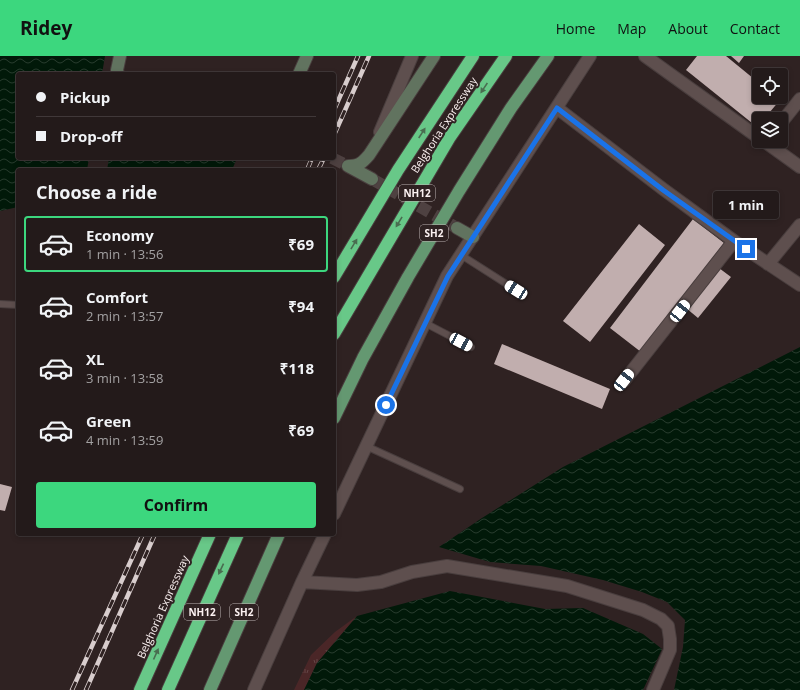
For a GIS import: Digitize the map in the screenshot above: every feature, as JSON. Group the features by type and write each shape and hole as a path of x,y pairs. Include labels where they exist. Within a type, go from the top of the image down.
{"highway":[{"name":"Belghoria Expressway","path":"336,274 398,170 473,56"},
{"name":"Belghoria Expressway","path":"336,331 450,137 506,56"},
{"name":"Belghoria Expressway","path":"140,690 209,536"},
{"name":"NH12","path":"168,690 237,536"}],"main road":[{"name":"SH2","path":"336,414 363,358 408,277 459,191 511,108 548,56"},
{"name":"SH2","path":"210,690 278,536"}],"street":[{"path":"118,72 120,56"},
{"path":"300,72 307,56"},
{"path":"375,145 412,56"},
{"path":"372,179 348,166 357,166 362,163 434,56"},
{"path":"336,510 448,276 590,56"},
{"path":"645,56 752,132"},
{"path":"788,114 800,98"},
{"path":"557,108 663,190 734,241 800,285"},
{"path":"774,148 800,167"},
{"path":"768,264 800,225"},
{"path":"457,228 473,237"},
{"path":"624,380 734,241"},
{"path":"254,690 324,536"},
{"path":"302,582 357,585 381,582 412,572 447,566 567,586 642,610 661,619 668,626 670,650 653,690"}],"lane":[{"path":"461,255 516,290"},
{"path":"0,304 16,305"},
{"path":"425,323 471,347"},
{"path":"366,446 460,488"}],"green space":[{"path":"357,616 317,663 304,690 294,690 311,655 335,632"}],"water":[{"path":"0,56 105,56 102,72 16,72 16,160 89,160 87,168 16,168 16,207 0,211"},
{"path":"109,160 236,160 233,168 107,168"},
{"path":"800,347 800,690 674,690 683,647 685,620 667,602 642,592 603,580 541,566 490,562 439,547 563,467"},
{"path":"450,591 545,609 583,608 643,634 662,649 643,690 304,690 317,663 357,616"}],"building":[{"path":"697,56 726,56 752,77 752,104 777,104 770,112 752,112 752,123 686,70"},
{"path":"731,56 744,56 739,63"},
{"path":"693,219 724,243 641,352 610,328"},
{"path":"639,224 665,245 590,342 563,321"},
{"path":"719,268 731,277 698,318 686,308"},
{"path":"502,344 610,389 602,409 494,364"},
{"path":"0,484 12,487 5,511 0,510"}],"tunnel":[{"path":"336,160 348,166"},
{"path":"372,179 457,228"}],"railway":[{"path":"336,106 358,56"},
{"path":"336,130 369,56"},
{"path":"308,168 311,160"},
{"path":"319,168 323,160"},
{"path":"72,690 142,536"},
{"path":"86,690 154,536"}],"route":[{"path":"386,405 448,276 557,108 663,190 746,249"}]}
